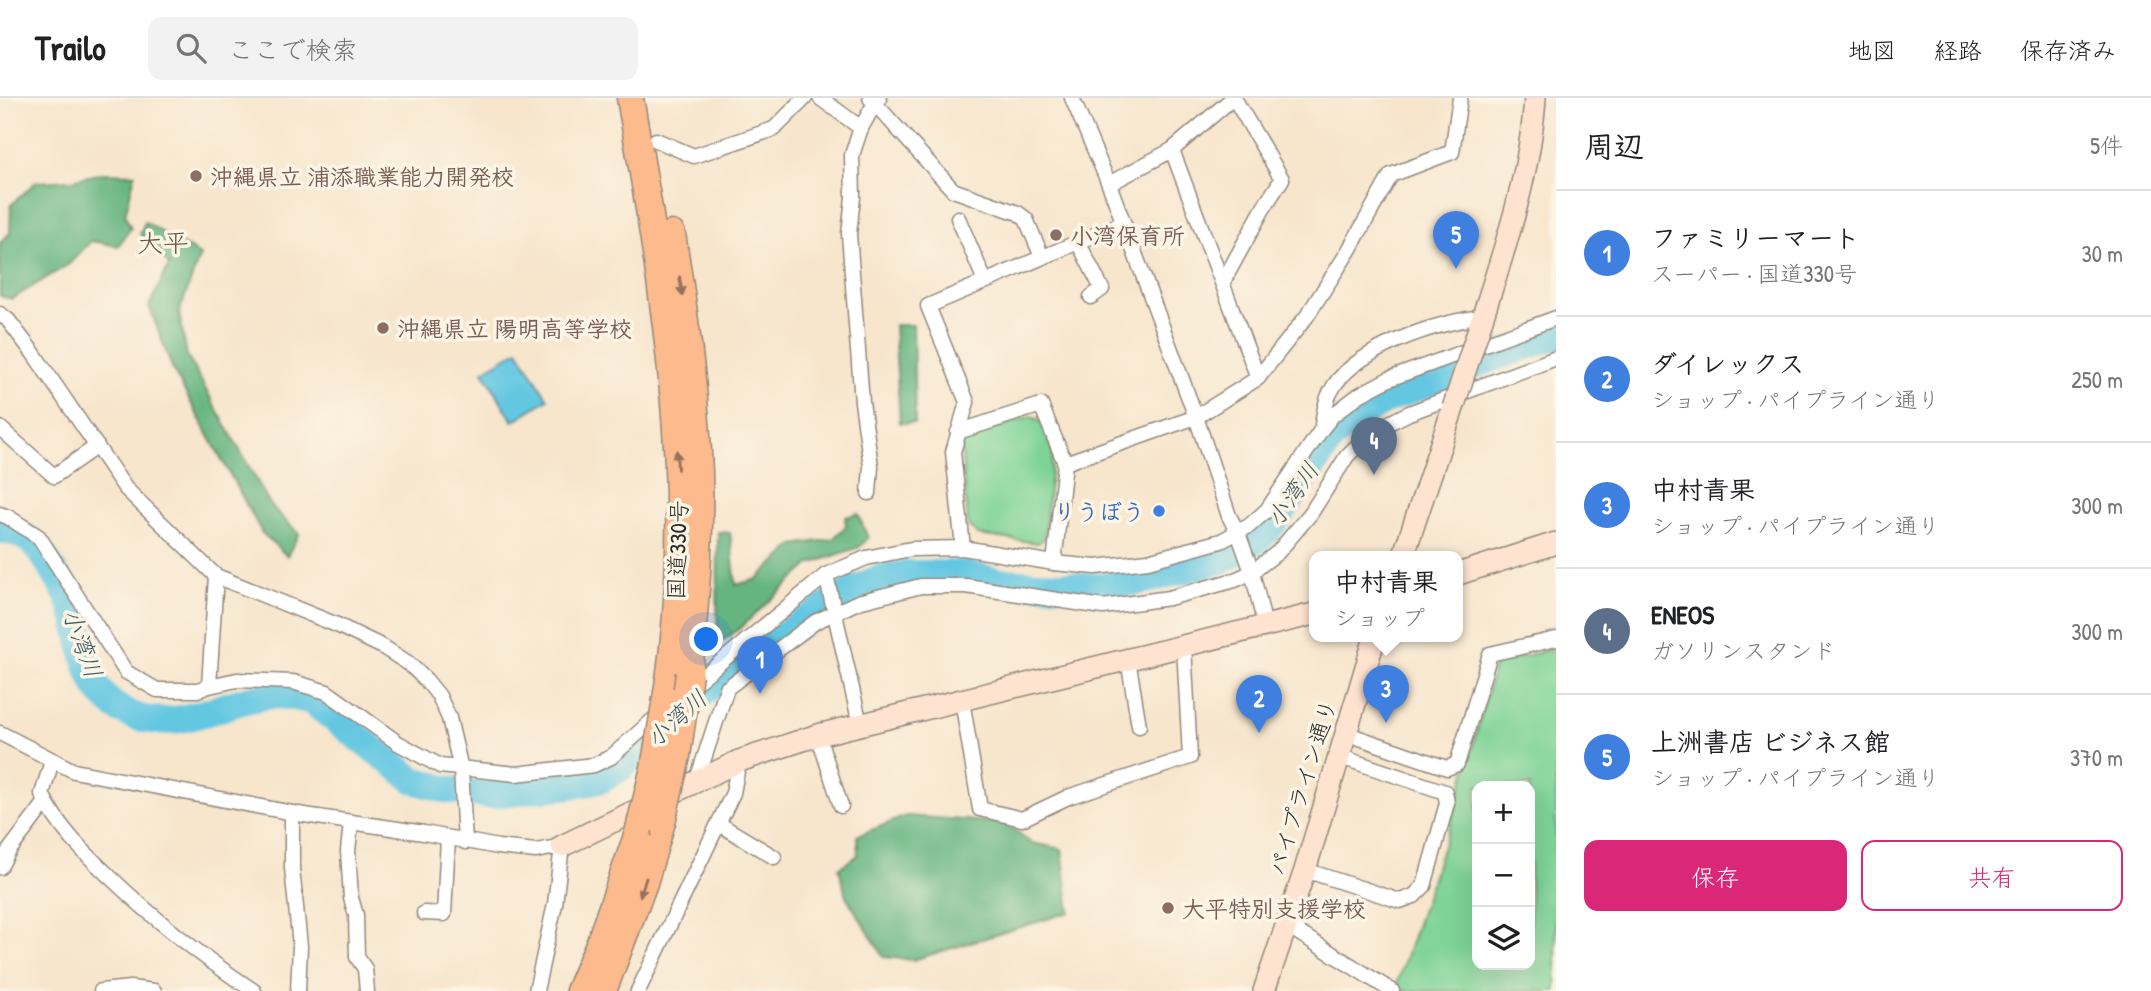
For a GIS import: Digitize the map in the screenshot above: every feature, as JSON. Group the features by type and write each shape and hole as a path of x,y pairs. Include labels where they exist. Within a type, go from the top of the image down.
{"highway":[{"name":"国道330号","path":"579,991 609,919 638,833 654,768 674,642 680,527 674,397 657,248 630,98"},
{"name":"国道330号","path":"603,991 644,883 663,822 677,757 689,674 698,563 697,446 693,378 685,313 648,98"}],"street":[{"path":"656,141 694,156 774,129 805,98"},
{"path":"820,98 861,128"},
{"path":"1072,98 1109,184 1196,417 1229,516 1252,572 1265,626"},
{"path":"1109,184 1172,150 1233,98 1282,179 1223,282"},
{"path":"1065,463 1196,417 1258,378 1307,316 1348,253 1391,175 1452,152 1460,98"},
{"path":"1405,551 1481,323 1519,196 1529,148 1535,98"},
{"path":"869,492 871,466 862,402 849,234 853,197 852,155 861,128 875,100 953,190 1018,213 1026,219 1042,257"},
{"path":"1172,150 1258,378"},
{"path":"958,218 985,281"},
{"path":"963,548 953,452 967,402 928,306 1123,223"},
{"path":"1078,242 1102,289 1091,297"},
{"path":"0,314 8,320 34,354 125,488 216,576 383,646 408,663 426,680 439,696 449,718 461,769 465,842"},
{"path":"0,514 39,537 126,672 157,690 198,690 237,680 293,682 327,692 398,743 440,766 516,774 594,765 611,757 716,663 826,575 866,558 911,549 963,548 1096,567 1148,561 1221,541 1249,526 1267,510 1321,430 1345,404 1389,379 1556,318"},
{"path":"1321,430 1330,392 1359,362 1376,350 1461,319 1481,323"},
{"path":"697,780 727,688 816,622 834,612 888,593 921,586 966,586 1088,606 1120,606 1169,598 1235,580 1252,572 1278,552 1295,534 1347,456 1371,432 1409,413 1556,358"},
{"path":"958,432 1041,404 1065,463 1055,563"},
{"path":"0,428 54,476 97,446"},
{"path":"1463,572 1556,543"},
{"path":"826,575 860,724"},
{"path":"209,686 216,576"},
{"path":"0,733 74,771 292,813 536,851 562,846 739,761 818,735 1309,615"},
{"path":"1345,733 1447,768 1457,764 1490,654 1556,639"},
{"name":"パイプライン通り","path":"1264,991 1306,870 1373,642"},
{"path":"962,700 980,809 1022,819 1068,797 1191,757 1184,646"},
{"path":"1128,659 1139,726"},
{"path":"818,735 841,806"},
{"path":"1306,870 1400,901 1414,896 1424,886 1447,803 1445,792 1338,756"},
{"path":"52,761 42,794 53,818 79,847 150,915 250,990"},
{"path":"638,991 733,793 739,761"},
{"path":"0,867 8,852 46,802"},
{"path":"292,813 292,868 300,946 298,991"},
{"path":"352,823 348,851 351,898 356,915 357,957 365,969 367,991"},
{"path":"719,824 774,857"},
{"path":"424,913 444,914 448,838"},
{"path":"536,991 555,904 562,846"},
{"path":"1286,925 1392,991"},
{"path":"102,991 130,988 153,991"}],"green space":[{"path":"102,173 135,174 125,215 131,228 118,246 91,241 69,264 12,299 0,296 0,243 10,233 11,205 36,182 72,180"},
{"path":"145,222 200,255 179,313 187,356 271,506 299,534 287,556 262,533 173,370 149,306 169,265 140,234"},
{"path":"894,325 913,325 915,423 900,423"},
{"path":"1031,416 1042,422 1053,453 1044,539 1038,543 978,535 968,525 961,445 967,438"},
{"path":"858,514 868,538 860,547 810,564 739,629 717,645 718,532 730,533 736,585 757,579 794,545 833,539 846,526 845,517"},
{"path":"1556,648 1556,991 1401,991 1396,987 1459,798 1495,664"},
{"path":"906,816 1005,823 1032,843 1062,849 1070,912 913,960 884,957 846,896 839,868 858,855 857,836"}],"water":[{"path":"518,350 548,399 513,421 483,371"}],"waterway":[{"name":"小湾川","path":"0,529 26,538 49,563 71,604 93,679 109,701 139,718 173,720 259,697 292,696 311,701 414,780 444,789 486,795 586,783 602,779 619,769 725,673 846,594 879,578 909,574 962,574 1000,582 1102,587 1146,580 1222,560 1250,545 1265,533 1332,438 1354,418 1388,399 1556,336"}],"place":[{"name":"沖縄県立 浦添職業能力開発校","path":"196,176"},
{"name":"小湾保育所","path":"1056,235"},
{"name":"上洲書店 ビジネス館","path":"1456,269"},
{"name":"沖縄県立 陽明高等学校","path":"383,328"},
{"name":"ENEOS","path":"1374,475"},
{"name":"りうぼう","path":"1159,511"},
{"name":"ファミリーマート","path":"760,694"},
{"name":"中村青果","path":"1386,723"},
{"name":"ダイレックス","path":"1259,733"},
{"name":"大平特別支援学校","path":"1168,908"}],"district":[{"name":"大平","path":"163,242"}]}
